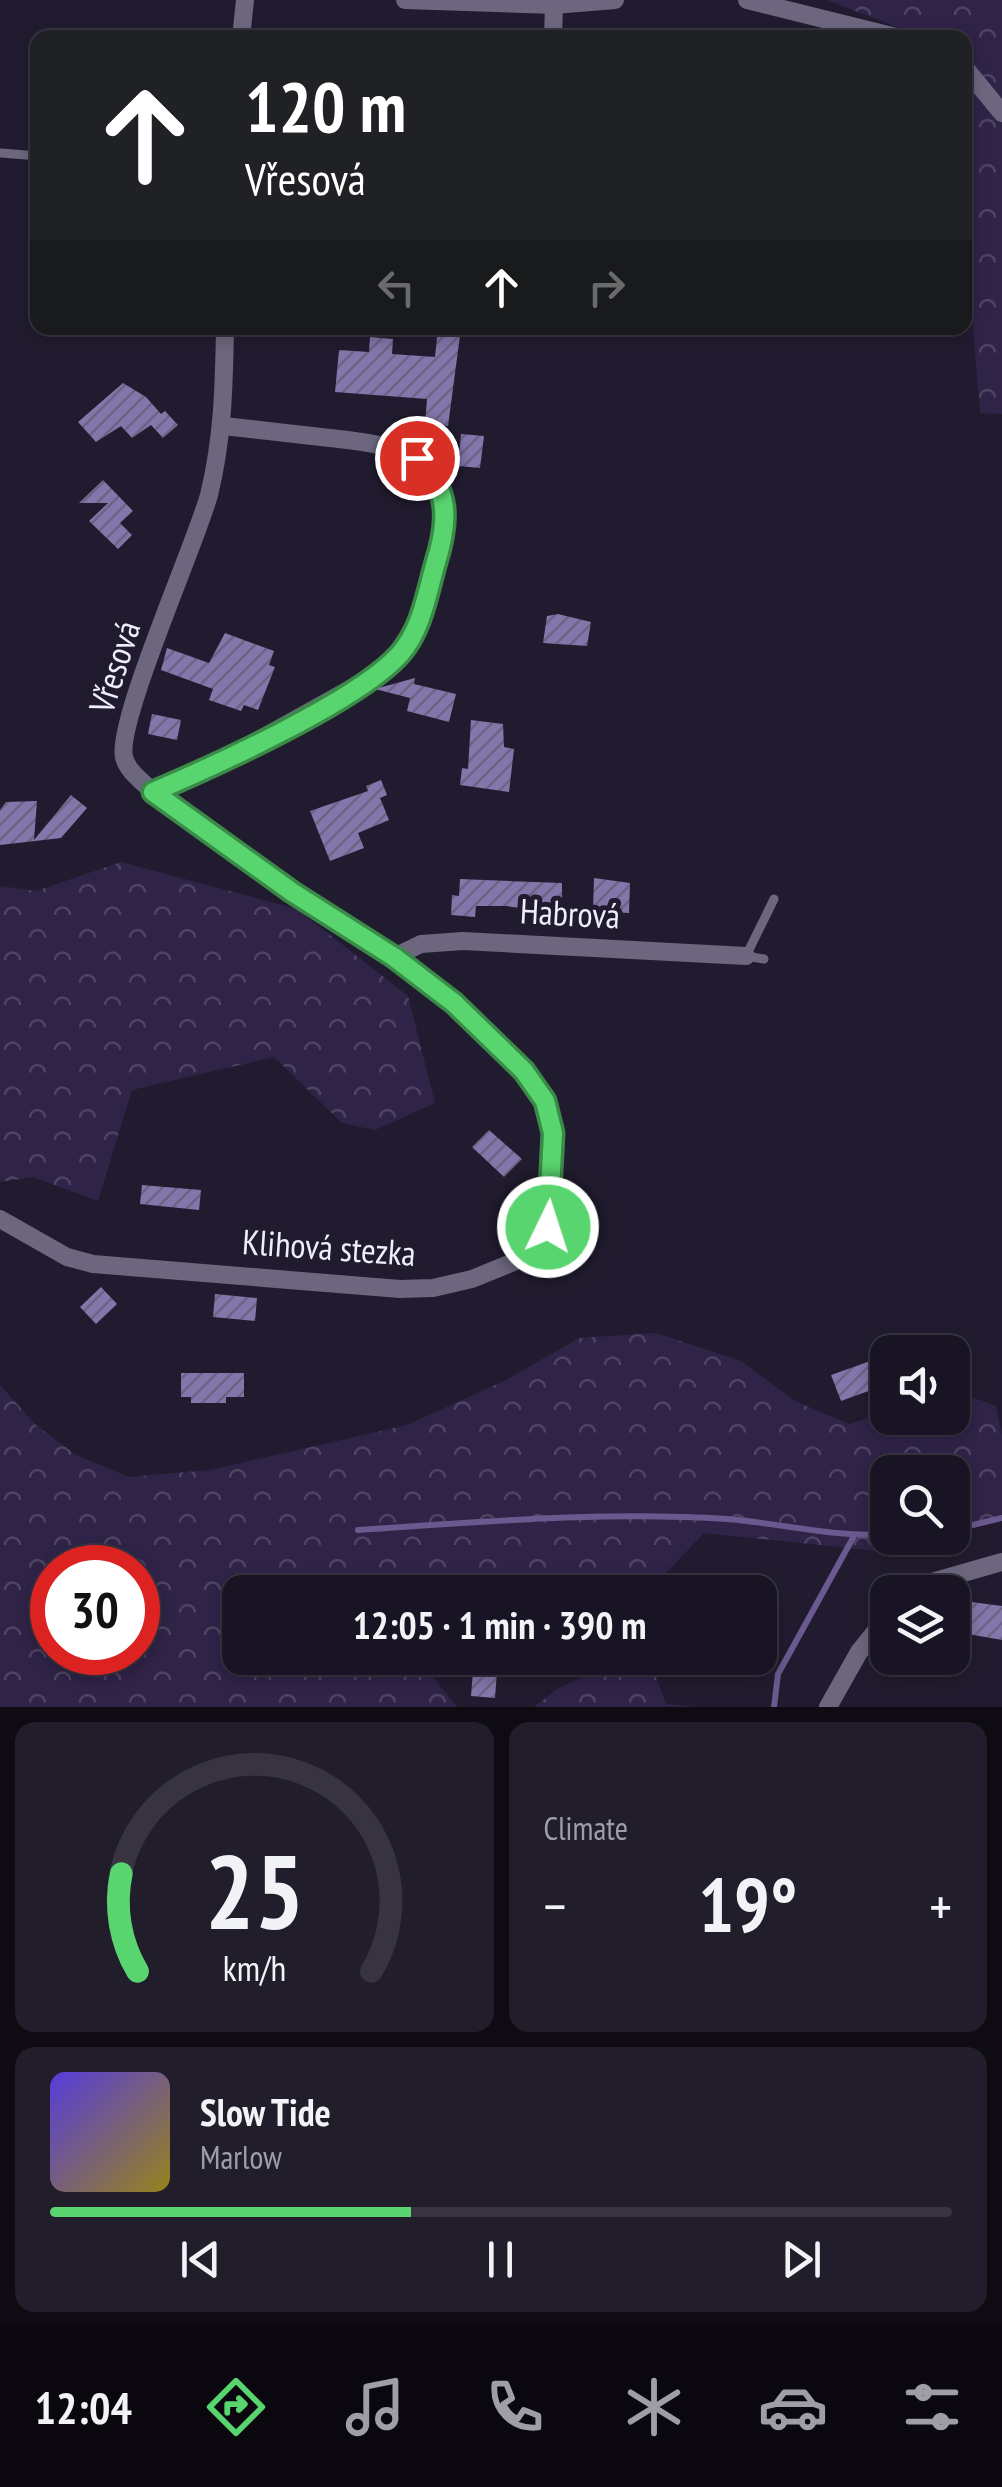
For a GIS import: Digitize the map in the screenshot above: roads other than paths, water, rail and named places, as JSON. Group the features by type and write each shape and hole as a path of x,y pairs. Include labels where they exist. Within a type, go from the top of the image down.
{"street":[{"path":"243,30 246,0"},
{"path":"405,0 554,6 615,0"},
{"path":"748,0 868,30"},
{"path":"553,30 554,6"},
{"path":"972,77 1002,113"},
{"name":"Vřesová","path":"225,335 224,426 208,498 131,715 123,756 134,774 153,792 292,892 394,957"},
{"path":"153,792 201,772 339,697 389,664 418,626 447,526 444,497 434,474 392,445 224,426"},
{"name":"Habrová","path":"394,957 421,944 463,941 755,957"},
{"name":"Klihová stezka","path":"0,1218 66,1257 111,1266 400,1289 432,1288 516,1262 536,1247 548,1227 553,1133 545,1101 524,1071 454,1003 394,957"},
{"path":"956,1575 1002,1562"},
{"path":"828,1707 870,1638"}],"lane":[{"path":"0,154 30,156"},
{"path":"755,957 774,899"}],"waterway":[{"path":"358,1530 635,1516 727,1519 870,1535"},
{"path":"970,1526 1002,1518"},
{"path":"774,1707 778,1674 854,1536"}]}
